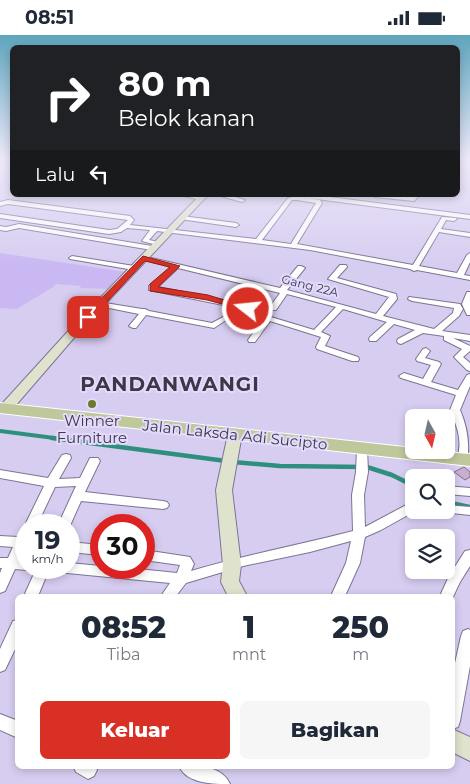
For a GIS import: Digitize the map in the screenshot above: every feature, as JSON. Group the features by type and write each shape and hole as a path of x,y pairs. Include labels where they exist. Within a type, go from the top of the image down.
{"main road":[{"name":"Jalan Laksda Adi Sucipto","path":"3,409 235,434 362,460 405,455"}],"street":[{"path":"3,409 201,197"},
{"path":"229,197 242,200"},
{"path":"317,197 470,217"},
{"path":"394,197 414,199 416,197"},
{"path":"258,241 290,199 318,201 319,203 293,245"},
{"path":"0,204 8,202 131,219 119,231 112,232 0,216"},
{"path":"28,220 48,207"},
{"path":"182,218 236,225"},
{"path":"414,269 446,218 470,222"},
{"path":"0,228 6,229 20,226 155,246"},
{"path":"126,226 293,245 470,278"},
{"path":"155,229 145,241 155,246"},
{"path":"437,231 470,235"},
{"path":"459,277 470,255"},
{"path":"72,258 134,268"},
{"name":"Gang 22A","path":"143,258 341,306 436,334 470,338"},
{"path":"176,266 152,288 248,308 246,312 248,313 326,336 320,347 355,359"},
{"path":"343,267 332,279 393,296 393,299 377,317"},
{"path":"273,307 301,268"},
{"path":"470,294 467,297 466,303 470,313"},
{"path":"102,303 214,325 225,317 242,295"},
{"path":"412,299 457,306 460,309 436,334 468,348 458,357 470,368"},
{"path":"315,333 341,306"},
{"path":"133,326 145,311"},
{"path":"252,340 268,318"},
{"path":"374,339 392,322"},
{"path":"401,341 422,330"},
{"path":"426,351 420,359 436,364 426,383"},
{"path":"404,377 462,394"},
{"path":"467,459 464,431 455,410 470,377"},
{"path":"235,434 224,490 232,565 230,582 237,594"},
{"path":"36,514 51,483 66,458"},
{"path":"339,594 353,563 359,534 358,495 362,460"},
{"path":"70,514 94,461"},
{"path":"0,474 51,483 84,481"},
{"path":"455,490 470,493"},
{"path":"79,496 163,505"},
{"path":"455,510 470,511"},
{"path":"80,569 181,579 359,534 377,527 405,511"},
{"path":"0,541 15,540"},
{"path":"0,587 6,563 15,552"},
{"path":"448,594 454,580 470,555"},
{"path":"155,557 185,561 187,564 181,579 170,594"},
{"path":"32,594 39,579"},
{"path":"0,665 15,632"},
{"path":"455,705 468,636"},
{"path":"0,721 15,728"},
{"path":"455,742 470,749"},
{"path":"194,769 221,784"}],"shaded area":[{"path":"0,253 126,272 110,289 80,288 81,286 56,284 17,309 0,308"}],"building":[{"path":"464,467 470,472 470,477 465,480 455,472"}],"waterway":[{"path":"0,431 62,439"},
{"path":"52,438 226,461"},
{"path":"233,462 280,466 367,467 405,482"},
{"path":"455,504 470,507"}],"place":[{"name":"Winner Furniture","path":"92,404"}],"district":[{"name":"PANDANWANGI","path":"170,384"}],"route":[{"path":"88,317 143,258 176,266 153,286 152,288 154,289 208,298 248,309"}]}
